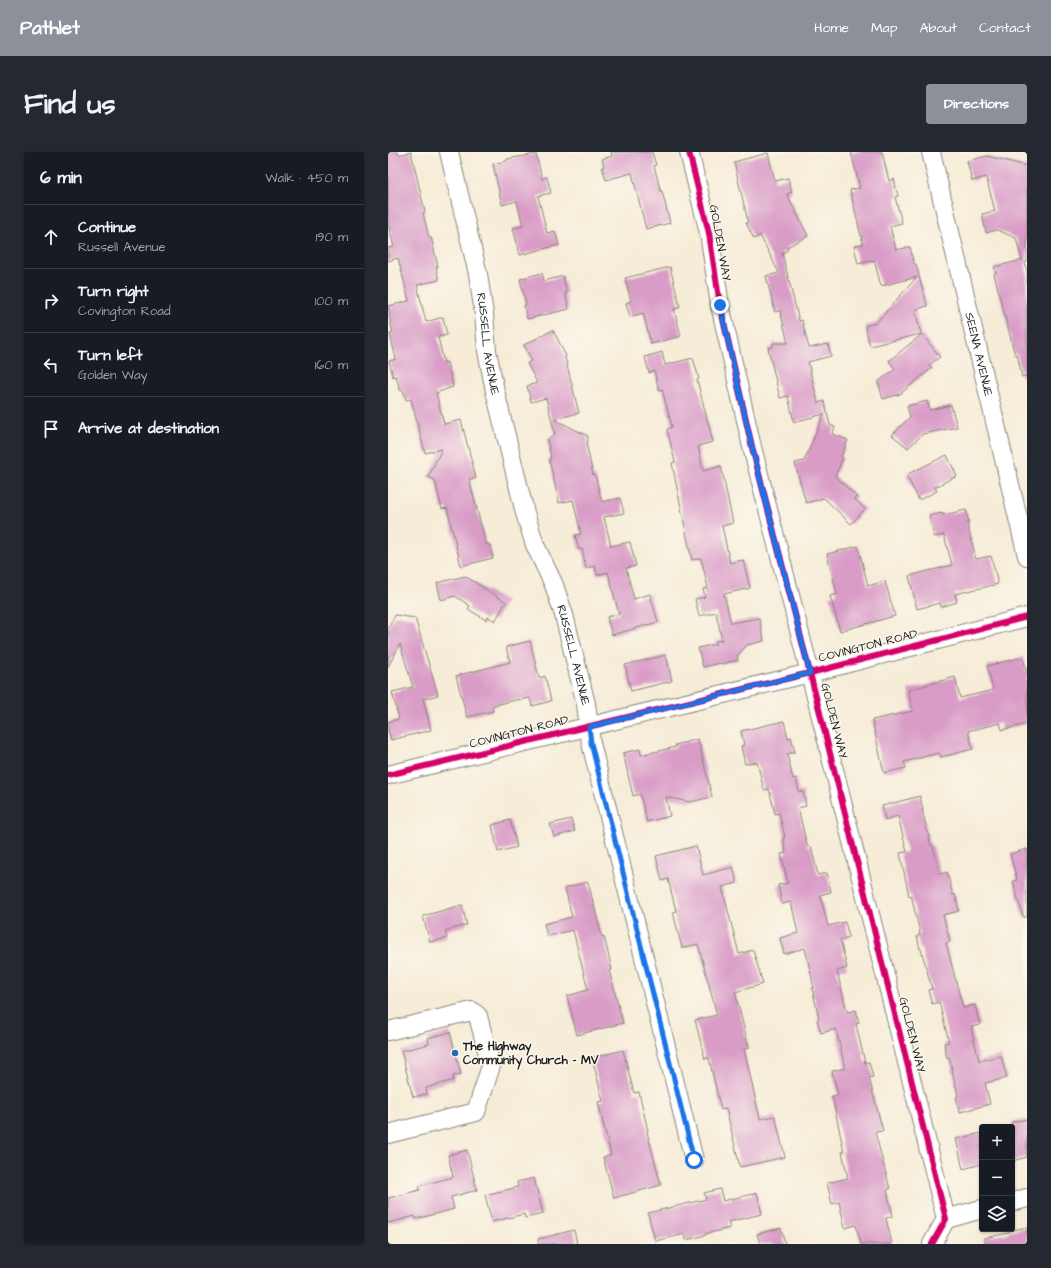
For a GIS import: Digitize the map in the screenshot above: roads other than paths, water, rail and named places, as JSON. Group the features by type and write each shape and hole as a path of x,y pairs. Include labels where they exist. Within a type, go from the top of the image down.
{"street":[{"name":"RUSSELL AVENUE","path":"449,152 478,274 484,314 487,351 497,399 525,513 535,545 554,585 564,615 586,704 591,743 694,1160"},
{"name":"GOLDEN WAY","path":"689,152 709,233 720,305 752,447 946,1218"},
{"name":"SEENA AVENUE","path":"931,152 1027,556"},
{"name":"COVINGTON ROAD","path":"388,775 810,673 1027,617"},
{"path":"388,1032 472,1011 478,1016 491,1066 476,1112 388,1134"},
{"path":"1015,1201 1027,1198"},
{"path":"932,1244 946,1218 979,1210"}],"place":[{"name":"The Highway Community Church - MV","path":"455,1053"}]}
